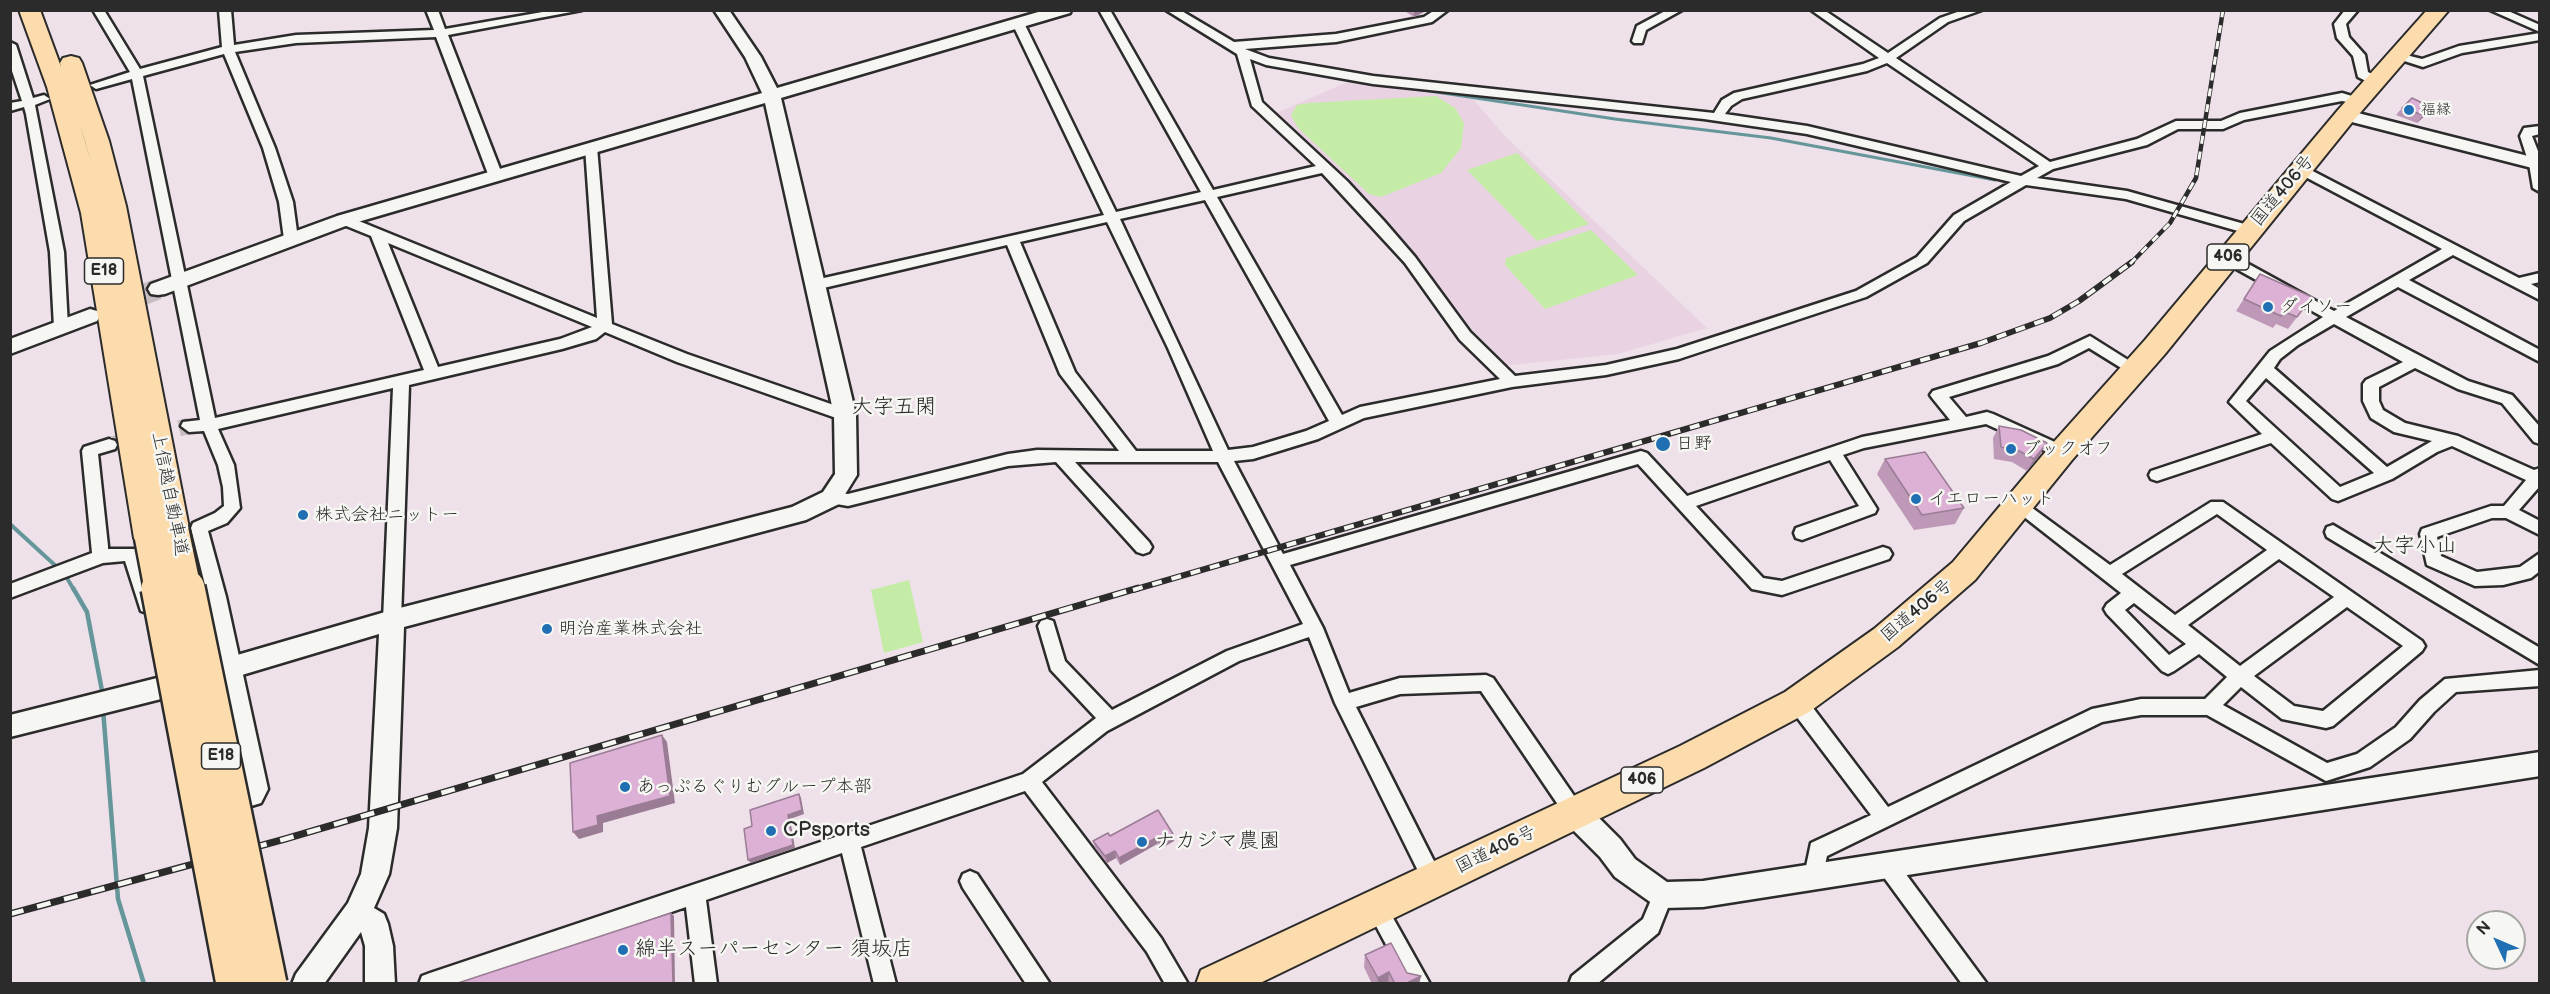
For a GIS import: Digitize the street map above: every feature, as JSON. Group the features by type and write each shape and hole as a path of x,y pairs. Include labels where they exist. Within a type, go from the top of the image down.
{"highway":[{"name":"上信越自動車道","path":"29,10 58,87 90,201 164,537 269,984"},
{"name":"上信越自動車道","path":"50,10 78,83 114,206 234,984"},
{"name":"国道406号","path":"1215,984 1692,757 1797,702 1886,638 1964,571 2020,506 2062,452 2136,370 2352,108 2439,10"}],"street":[{"path":"10,591 102,556 221,518 232,508 231,487 226,465 209,425 137,74 98,10"},
{"path":"225,10 228,49 269,148 285,202 291,239"},
{"path":"432,10 495,174"},
{"path":"96,85 228,49 296,39 441,33 509,16 577,10"},
{"path":"10,726 165,687 392,620 798,514 831,498 846,475 845,415 772,96 753,57 721,10"},
{"path":"158,289 344,220 495,174 1019,25 1064,10"},
{"path":"1104,10 1338,422"},
{"path":"1171,10 1237,49 1266,61 1373,80 1717,117 1807,130 2021,180 2127,195 2250,230"},
{"path":"1237,49 1336,38 1428,20 1443,10"},
{"path":"1638,41 1641,28 1677,10"},
{"path":"1816,10 2048,166"},
{"path":"1717,117 1726,103 1738,96 1849,72 1887,58 1944,20 1977,10"},
{"path":"2353,10 2340,24 2343,38 2359,55 2362,74 2376,81"},
{"path":"2495,10 2540,29"},
{"path":"1019,25 1223,456 1314,628 1344,703 1433,880"},
{"path":"2398,57 2423,63 2459,50 2540,36"},
{"path":"10,45 27,103 57,252 61,327"},
{"path":"1237,49 1256,103 1325,168 1410,261 1465,336 1512,382"},
{"path":"831,498 848,500 1008,460 1060,456 1223,456 1253,453 1312,435 1360,413 1512,382 1606,370 1679,354 1861,294 1922,260 1959,218 2021,180 2048,166 2142,142 2176,125 2223,125 2240,117 2342,97 2352,108 2538,164"},
{"path":"10,107 44,99"},
{"path":"2540,130 2528,131 2526,136 2538,164 2540,188"},
{"path":"591,147 605,325"},
{"path":"815,285 1325,168"},
{"path":"2301,169 2540,295"},
{"path":"344,220 682,358 845,415"},
{"path":"376,233 433,373"},
{"path":"1012,240 1068,374 1132,457"},
{"path":"2452,440 2432,448 2386,475 2338,495 2238,402 2275,355 2293,341 2339,318 2453,249"},
{"path":"2227,258 2415,362 2463,385 2507,399 2540,438"},
{"path":"2519,283 2540,277"},
{"path":"2398,281 2540,357"},
{"path":"10,347 90,316"},
{"path":"189,426 209,425 562,345 591,335 605,325"},
{"path":"1962,423 1938,395 2053,360 2090,341 2136,370"},
{"path":"2415,362 2371,384 2371,401 2377,414 2400,428 2452,440 2539,477 2508,512"},
{"path":"2265,369 2386,475"},
{"path":"306,984 358,913 375,874 383,828 401,381"},
{"path":"1685,502 1833,452 1986,418 2062,452"},
{"path":"2157,475 2273,436"},
{"path":"102,556 90,451 109,444"},
{"path":"1802,533 1869,509 1833,452"},
{"path":"1060,456 1143,547"},
{"path":"1278,562 1641,457 1685,502 1758,584 1782,588 1883,554"},
{"path":"2020,506 2289,713 2326,720 2416,646 2217,506 2109,574"},
{"path":"2540,529 2508,512 2491,512 2428,534 2433,560 2475,579 2503,579 2525,573 2540,560"},
{"path":"2333,531 2540,658"},
{"path":"164,537 232,666 258,789 254,797 196,813 186,813 165,687 148,608 164,537"},
{"path":"2175,626 2279,550"},
{"path":"2134,593 2113,609 2168,666 2199,644"},
{"path":"2209,707 2240,676 2347,597"},
{"path":"1047,626 1057,665 1110,720"},
{"path":"430,984 1029,781 1110,720 1233,656 1314,628"},
{"path":"1814,876 1818,850 2099,715 2141,706 2209,707 2326,772 2363,762 2403,732 2427,706 2452,685 2540,678"},
{"path":"1344,703 1400,686 1486,683 1574,812 1610,848 1625,868 1663,895 1703,894 2540,764"},
{"path":"1797,702 1885,818"},
{"path":"1029,781 1154,945 1177,984"},
{"path":"850,843 885,984"},
{"path":"1887,865 1976,984"},
{"path":"970,881 1039,984"},
{"path":"695,893 706,984"},
{"path":"1580,984 1651,926 1663,895"},
{"path":"1376,907 1419,984"},
{"path":"358,913 374,924 379,946 380,984"}],"shaded area":[{"path":"1352,80 1465,90 1505,136 1707,328 1618,354 1503,366 1447,311 1406,249 1272,115"}],"green space":[{"path":"1436,96 1455,108 1464,123 1461,148 1441,173 1381,197 1369,194 1298,128 1291,115 1297,105 1309,103"},
{"path":"1517,153 1589,224 1537,241 1467,170"},
{"path":"1591,230 1638,275 1545,309 1505,265 1506,258"},
{"path":"909,580 923,642 884,653 871,590"}],"building":[{"path":"2412,98 2431,107 2423,115 2402,108"},
{"path":"2260,274 2312,297 2297,317 2285,312 2281,316 2244,299"},
{"path":"1999,426 2021,430 2047,443 2034,459 2019,451 2001,447"},
{"path":"1925,452 1964,508 1922,515 1885,459"},
{"name":"あっぷるぐりむグループ本部","path":"662,735 670,796 597,816 598,825 573,832 570,763"},
{"name":"CPsports","path":"799,794 802,810 788,815 793,845 748,860 744,829 752,826 750,810"},
{"name":"ナカジマ農園","path":"1158,810 1173,834 1159,842 1156,838 1119,858 1115,851 1105,856 1093,841 1108,833 1110,836"},
{"name":"綿半スーパーセンター 須坂店","path":"671,913 673,984 455,984"},
{"path":"1391,943 1407,973 1421,976 1405,984 1395,984 1389,972 1378,978 1365,955"}],"waterway":[{"path":"1181,10 1191,17"},
{"path":"1317,74 1615,119 1771,138 1995,180"},
{"path":"10,524 58,568"},
{"path":"64,573 74,590"},
{"path":"73,588 87,612 103,696"},
{"path":"103,709 118,899 144,984"}],"tunnel":[{"path":"114,306 158,289"},
{"path":"109,445 189,426"}],"railway":[{"path":"2132,262 2170,223 2196,178 2223,10"},
{"path":"1133,590 1981,343 2050,318 2079,301 2132,262"},
{"path":"10,914 285,839 1138,588"}],"place":[{"name":"福縁","path":"2409,110"},
{"name":"ダイソー","path":"2268,307"},
{"name":"日野","path":"1663,444"},
{"name":"ブックオフ","path":"2011,449"},
{"name":"イエローハット","path":"1916,499"},
{"name":"株式会社ニットー","path":"303,515"},
{"name":"明治産業株式会社","path":"547,629"},
{"name":"あっぷるぐりむグループ本部","path":"625,787"},
{"name":"CPsports","path":"771,831"},
{"name":"ナカジマ農園","path":"1142,842"},
{"name":"綿半スーパーセンター 須坂店","path":"623,950"}],"district":[{"name":"大字五閑","path":"894,408"},
{"name":"大字小山","path":"2415,547"}]}
